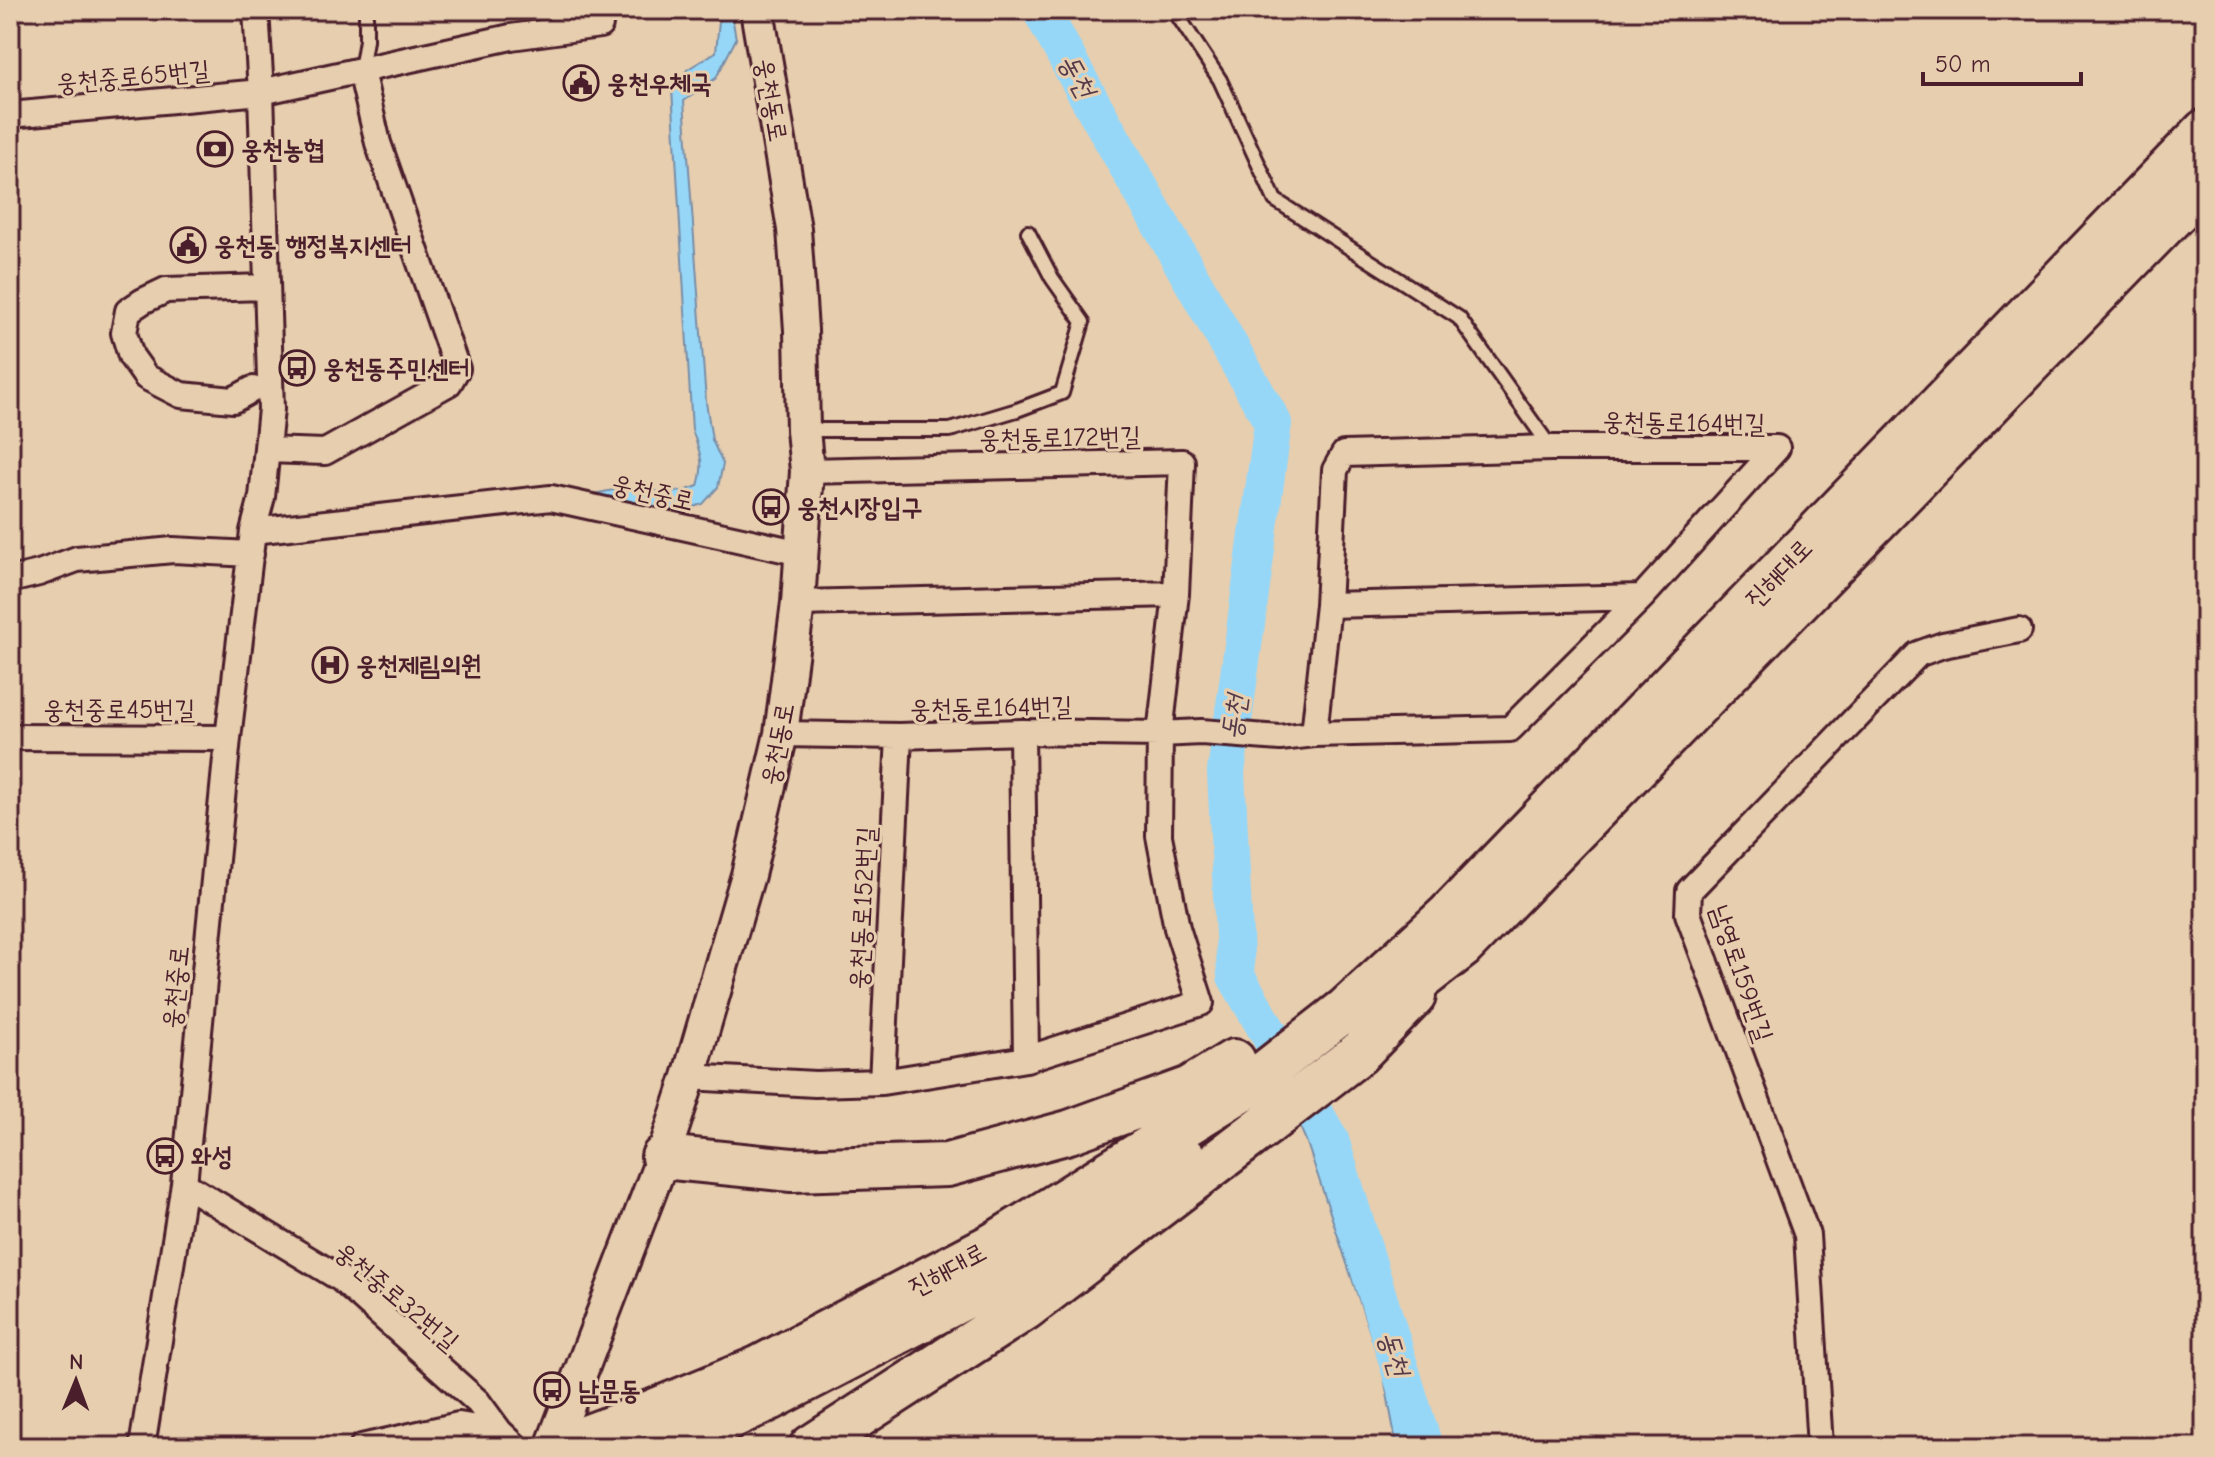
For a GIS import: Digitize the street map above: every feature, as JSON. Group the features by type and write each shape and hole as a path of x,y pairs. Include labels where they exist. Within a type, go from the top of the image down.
{"highway":[{"name":"진해대로","path":"1454,932 2205,131"},
{"name":"진해대로","path":"1454,932 2205,183"},
{"path":"811,1447 1026,1308 1242,1102 1347,1023 1454,932"},
{"path":"1242,1102 1347,1023 1454,932"},
{"path":"663,1157 792,1170 947,1165 1069,1132 1190,1088 1242,1102"},
{"name":"진해대로","path":"559,1447 758,1368 994,1244 1242,1102"},
{"name":"진해대로","path":"666,1447 770,1399 1010,1274 1242,1102"}],"main road":[{"name":"웅천동로","path":"552,1447 663,1157 689,1077 748,875 781,734 798,603 807,471 794,229 757,10"}],"street":[{"name":"웅천중로","path":"142,1447 184,1184 228,738 252,542 262,497 271,409 256,10"},
{"name":"웅천중로65번길","path":"10,115 261,92 511,37 600,25"},
{"path":"267,450 325,452 449,383 457,369 378,143 361,71"},
{"path":"253,389 233,400 181,395 146,377 131,356 124,333 128,311 166,290 267,287"},
{"name":"웅천동로164번길","path":"781,734 899,736 1201,732 1280,738 1314,734 1510,729 1642,597 1777,448 1551,448 1344,454 1335,470 1328,605 1314,734"},
{"name":"웅천동로172번길","path":"807,471 1182,462 1176,594 1160,734"},
{"name":"웅천중로","path":"252,542 551,498 801,553"},
{"path":"10,580 77,559 252,542"},
{"path":"798,603 1176,594"},
{"path":"1328,605 1642,597"},
{"name":"남영로159번길","path":"1820,1447 1807,1235 1688,914 1689,891 1918,654 1943,645 2019,630"},
{"path":"1022,732 1026,1059"},
{"path":"689,1077 815,1084 882,1082 1026,1059 1201,1003 1177,928 1159,836 1160,734"},
{"name":"웅천동로152번길","path":"882,1082 899,736"},
{"name":"웅천중로45번길","path":"10,737 228,738"},
{"name":"웅천중로32번길","path":"184,1184 341,1279 478,1402 508,1440"},
{"path":"362,1447 459,1425 508,1440"}],"lane":[{"path":"361,71 366,40 366,10"},
{"path":"1174,10 1220,80 1275,200 1459,318 1551,448"},
{"path":"803,430 950,430 1062,393 1083,322 1052,278 1028,232"}],"water":[{"path":"720,10 731,10 736,39 716,78 684,101 706,402 712,440 723,464 718,487 703,504 675,513 583,496 622,489 678,492 698,486 701,464 692,430 672,88 688,69 716,52"},
{"path":"1236,976 1330,1140 1424,1447 1397,1447 1383,1372 1307,1143"}],"waterway":[{"name":"동천","path":"1041,10 1273,423 1226,772 1236,976 1330,1140 1424,1447"},
{"path":"10,1437 25,1447"}],"place":[{"name":"웅천우체국","path":"581,83"},
{"name":"웅천농협","path":"215,149"},
{"name":"웅천동 행정복지센터","path":"188,245"},
{"name":"웅천동주민센터","path":"297,368"},
{"name":"웅천시장입구","path":"771,507"},
{"name":"웅천제림의원","path":"330,665"},
{"name":"와성","path":"165,1156"},
{"name":"남문동","path":"552,1390"}]}
